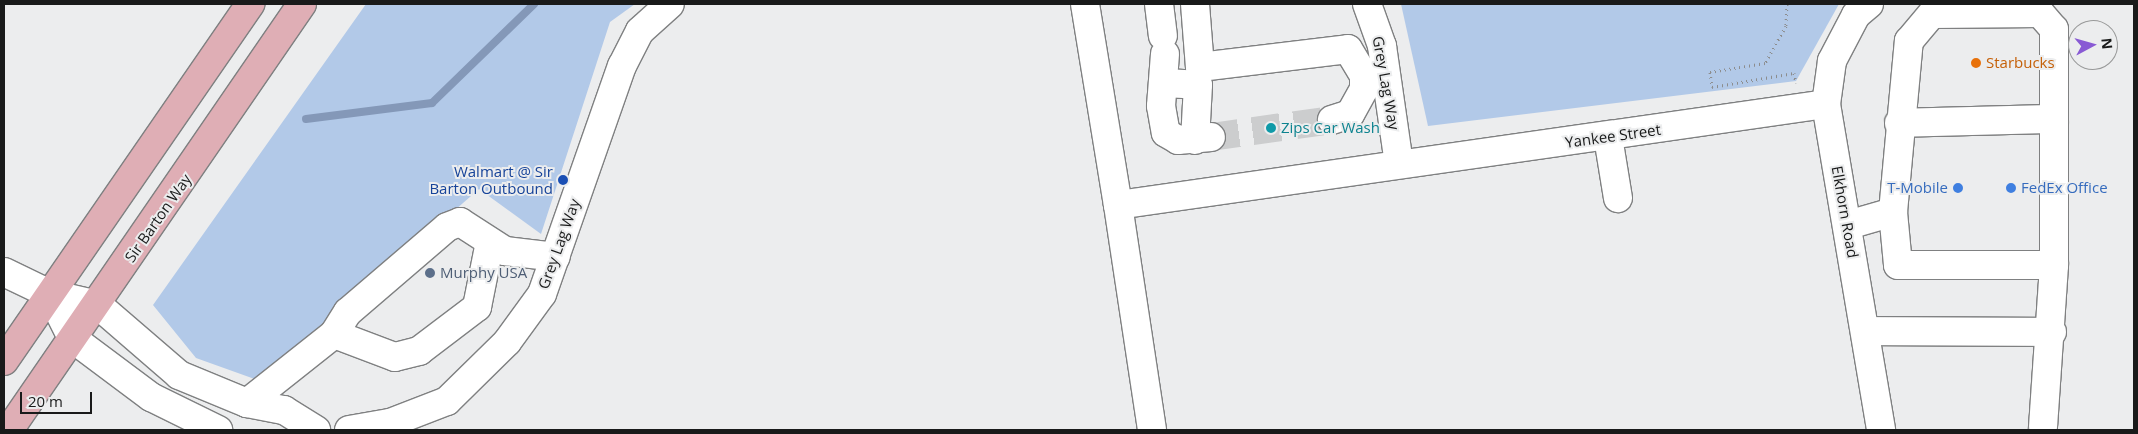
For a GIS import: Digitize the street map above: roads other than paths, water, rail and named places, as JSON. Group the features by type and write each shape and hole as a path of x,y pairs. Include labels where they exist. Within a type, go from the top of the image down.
{"main road":[{"path":"4,361 250,4"},
{"name":"Sir Barton Way","path":"9,430 72,338 98,305 302,4"}],"street":[{"name":"Grey Lag Way","path":"349,430 390,423 447,400 507,342 542,294 622,66 640,31 670,4"},
{"path":"1085,4 1152,430"},
{"path":"1159,4 1164,45 1164,83 1161,106 1166,134 1178,140 1203,138 1195,4"},
{"name":"Grey Lag Way","path":"1367,4 1382,46 1399,164"},
{"name":"Elkhorn Road","path":"1869,4 1856,16 1832,61 1826,104 1848,225 1881,430"},
{"path":"2043,427 2052,332 2054,264 2054,29 2040,13 1932,14 1909,41 1899,123 1893,212 1898,265 2054,264"},
{"path":"1164,83 1348,48 1364,76 1364,88 1350,114 1332,120"},
{"name":"Yankee Street","path":"1118,205 1399,164 1608,137 1826,104"},
{"path":"1899,123 2054,119"},
{"path":"1608,137 1618,198"},
{"path":"1848,225 1893,212"},
{"path":"246,403 334,334 348,312 447,227 460,222 472,226 490,242 505,251 556,257"},
{"path":"334,334 395,357 419,351 477,307 490,242"},
{"path":"4,272 50,294 98,305 179,375 246,403 284,410 316,430"},
{"path":"50,294 72,338 151,397 218,430"},
{"path":"1865,332 2052,332"}],"waterway":[{"path":"306,119 432,103 534,4"}],"tunnel":[{"path":"1211,137 1332,120"}],"place":[{"name":"Starbucks","path":"1976,63"},
{"name":"Zips Car Wash","path":"1271,128"},
{"name":"Walmart @ Sir Barton Outbound","path":"563,180"},
{"name":"T-Mobile","path":"1958,188"},
{"name":"FedEx Office","path":"2011,188"},
{"name":"Murphy USA","path":"430,273"}]}
